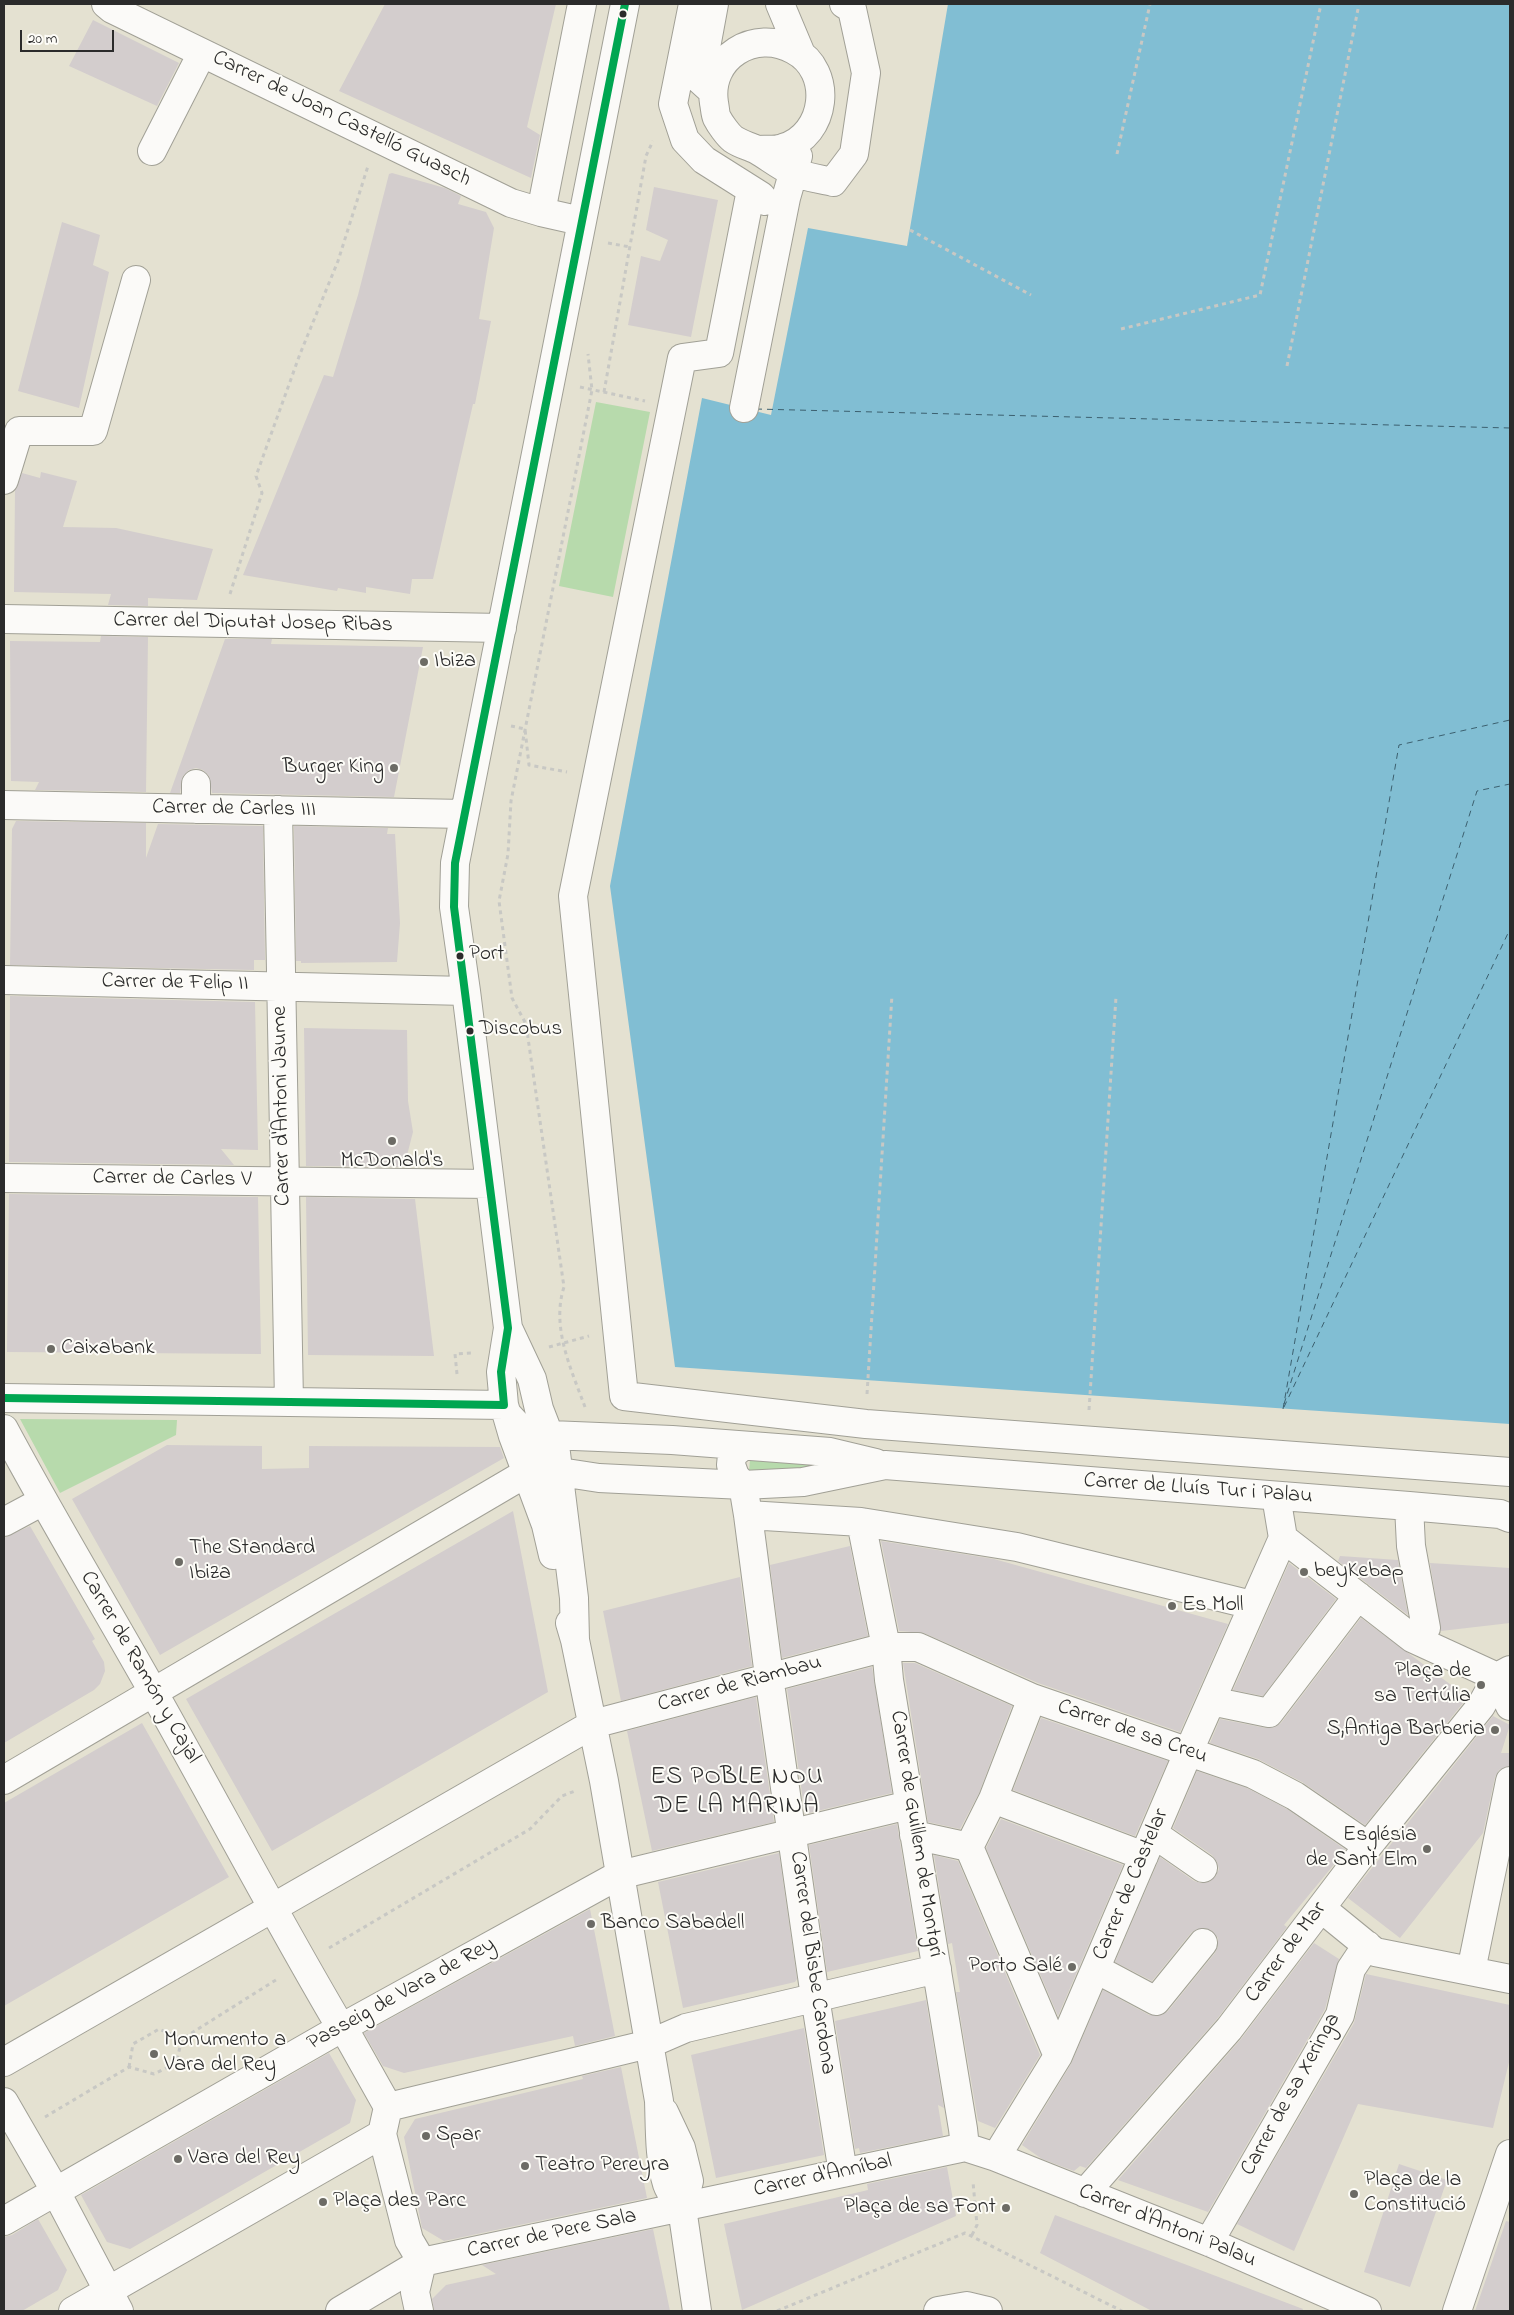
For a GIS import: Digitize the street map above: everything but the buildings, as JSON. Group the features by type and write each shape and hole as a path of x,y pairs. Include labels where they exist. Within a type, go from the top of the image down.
{"street":[{"name":"Carrer de Joan Castelló Guasch","path":"106,4 112,9 502,198 541,212 581,221"},
{"path":"541,212 582,4"},
{"path":"575,1640 570,1473 550,1435 540,1410 532,1379 508,1328 454,907 455,863 625,4"},
{"path":"692,4 673,104 685,140 704,160 761,196 781,226"},
{"path":"712,91 700,80 714,4"},
{"path":"744,408 793,172 804,137 817,117 822,94 816,72 802,54 780,4"},
{"path":"802,54 784,44 765,41 746,45 729,56 718,72 712,91 716,117 732,138 757,150 793,172 833,182 854,154 866,72 852,9 844,4"},
{"path":"152,151 202,53"},
{"path":"757,150 783,148 804,137"},
{"path":"751,190 719,353 682,358 572,896 624,1396 866,1424 1510,1472"},
{"path":"4,480 19,431 93,431 136,280"},
{"name":"Carrer del Diputat Josep Ribas","path":"4,620 502,628"},
{"name":"Carrer de Carles III","path":"4,805 196,797 278,810 464,814"},
{"name":"Carrer d'Antoni Jaume","path":"278,810 289,1402"},
{"name":"Carrer de Felip II","path":"4,980 466,991"},
{"name":"Carrer de Carles V","path":"4,1178 490,1184"},
{"path":"508,1328 501,1372 505,1409 546,1525 562,1602 575,1640 593,1724 659,2101 662,2153 668,2186 682,2208 697,2311"},
{"path":"501,1372 514,1370 532,1379"},
{"path":"4,1398 289,1402 505,1409 570,1473"},
{"name":"Carrer de Ramón y Cajal","path":"4,1429 42,1501 154,1692 274,1907 303,1963 337,2021 343,2027 388,2107"},
{"name":"Carrer de Lluís Tur i Palau","path":"550,1435 672,1440 830,1452 854,1456 885,1465 1409,1506 1500,1514 1510,1518"},
{"path":"672,1440 680,1446 686,1462 684,1470 673,1480"},
{"path":"743,1446 732,1455 731,1465 735,1476 743,1485"},
{"name":"Carrer de Lluís Tur i Palau","path":"528,1472 570,1473 600,1478 673,1480 743,1485 803,1482 885,1465"},
{"path":"4,1780 528,1472"},
{"name":"Carrer del Bisbe Cardona","path":"743,1485 814,1997 843,2173"},
{"path":"1276,1496 1283,1538 1358,1596 1419,1633 1504,1673 1510,1706"},
{"path":"4,1522 42,1501"},
{"path":"1409,1506 1419,1633"},
{"path":"748,1515 861,1522 1017,1547 1252,1605"},
{"name":"Carrer de Guillem de Montgrí","path":"861,1522 886,1646 889,1680 937,1969 980,2152"},
{"name":"Carrer de Lluís Tur i Palau","path":"1252,1605 1283,1538"},
{"path":"1211,1701 1269,1713 1358,1596"},
{"name":"Carrer de Castelar","path":"980,2152 1058,2056 1252,1605"},
{"name":"Carrer de Riambau","path":"593,1724 886,1646"},
{"name":"Carrer de sa Creu","path":"886,1646 918,1647 1032,1698 1253,1774 1295,1796 1368,1846"},
{"name":"Carrer de Mar","path":"1085,2193 1230,2029 1368,1846 1481,1706 1504,1673"},
{"path":"1032,1698 993,1799 969,1847 1058,2056"},
{"path":"4,2062 593,1724"},
{"path":"1471,1971 1510,1780"},
{"path":"993,1799 1149,1845 1203,1868"},
{"name":"Passeig de Vara de Rey","path":"4,2221 343,2027 620,1875 909,1805"},
{"path":"914,1835 969,1847"},
{"path":"1321,1908 1375,1952 1510,1979"},
{"path":"1096,1969 1156,2001 1203,1943"},
{"name":"Carrer de sa Xeringa","path":"1209,2242 1340,2015 1352,1969 1367,1945"},
{"path":"419,2311 416,2292 422,2262 409,2240 382,2134 388,2107 649,2044 686,2028 937,1969"},
{"path":"4,2102 56,2192 113,2301"},
{"path":"73,2311 113,2301 382,2134"},
{"name":"Carrer d'Antoni Palau","path":"980,2152 1209,2242 1367,2311"},
{"name":"Carrer d'Anníbal","path":"682,2208 843,2173 980,2152"},
{"path":"1457,2311 1510,2154"},
{"name":"Carrer de Pere Sala","path":"340,2311 422,2262 682,2208"},
{"path":"938,2311 967,2306 988,2311"}],"path":[{"path":"1117,154 1150,4"},
{"path":"1121,330 1260,295 1322,4"},
{"path":"1287,366 1359,4"},
{"path":"604,392 646,156 673,104"},
{"path":"220,623 262,493 256,476 300,354 338,261 368,166"},
{"path":"910,230 1031,295"},
{"path":"550,381 672,406"},
{"path":"574,479 510,800 508,854 499,901 512,998 526,1024 563,1277 564,1287 559,1303 563,1344 586,1410"},
{"path":"483,721 525,729"},
{"path":"525,729 529,765 597,778"},
{"path":"866,1424 892,995"},
{"path":"1087,1440 1116,997"},
{"path":"129,2068 133,2044 159,2029 182,2039"},
{"path":"972,2235 977,2225 972,2166 980,2152"},
{"path":"777,2311 965,2233 1122,2311"}],"green space":[{"path":"596,402 650,412 613,597 559,586"},
{"path":"20,1419 177,1420 176,1435 60,1493"},
{"path":"750,1460 838,1464 812,1472 749,1471"}],"water":[{"path":"948,4 1510,4 1510,1424 675,1367 610,886 702,398 771,415 808,228 907,246"}],"ferry route":[{"path":"756,409 1510,428"},
{"path":"1283,1409 1399,745 1510,720"},
{"path":"1284,1404 1477,791 1510,784"},
{"path":"1284,1407 1510,929"}],"transit line":[{"path":"4,1398 504,1405 501,1372 508,1328 454,907 455,863 625,4"}],"place":[{"name":"Ibiza","path":"424,662"},
{"name":"Burger King","path":"394,768"},
{"name":"Port","path":"460,956"},
{"name":"Discobus","path":"470,1031"},
{"name":"McDonald's","path":"392,1141"},
{"name":"Caixabank","path":"51,1349"},
{"name":"The Standard Ibiza","path":"179,1562"},
{"name":"beyKebap","path":"1304,1572"},
{"name":"Es Moll","path":"1172,1606"},
{"name":"Plaça de sa Tertúlia","path":"1481,1685"},
{"name":"S,Antiga Barberia","path":"1495,1730"},
{"name":"Església de Sant Elm","path":"1427,1849"},
{"name":"Banco Sabadell","path":"591,1924"},
{"name":"Porto Salé","path":"1072,1967"},
{"name":"Monumento a Vara del Rey","path":"154,2054"},
{"name":"Spar","path":"426,2136"},
{"name":"Vara del Rey","path":"178,2159"},
{"name":"Teatro Pereyra","path":"525,2166"},
{"name":"Plaça de la Constitució","path":"1354,2194"},
{"name":"Plaça des Parc","path":"323,2202"},
{"name":"Plaça de sa Font","path":"1006,2208"}],"district":[{"name":"ES POBLE NOU DE LA MARINA","path":"737,1794"}]}
